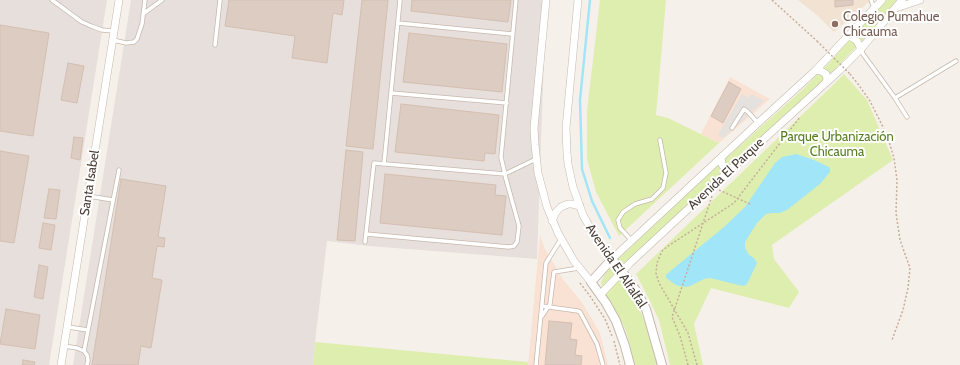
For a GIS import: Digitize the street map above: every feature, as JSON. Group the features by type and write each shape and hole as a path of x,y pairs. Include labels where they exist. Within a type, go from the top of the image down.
{"street":[{"name":"Santa Isabel","path":"61,365 119,0"},
{"path":"546,0 534,128 536,159 542,192 552,221 561,239 574,261 606,303 616,321 630,365"},
{"name":"Avenida El Alfalfal","path":"578,0 566,140 570,176 580,206 597,240 637,292 646,309 662,365"},
{"name":"Avenida El Parque","path":"612,259 816,70 882,0"},
{"name":"Avenida El Parque","path":"600,295 622,271 861,49 902,0"},
{"path":"896,8 920,0"},
{"path":"849,36 857,41 861,49"},
{"path":"816,70 822,71 826,74 826,83"},
{"path":"721,158 723,166 731,169"},
{"path":"552,221 556,212 564,205 572,204 580,206"},
{"path":"591,282 612,259"}],"lane":[{"path":"52,0 82,22 102,30 114,32"},
{"path":"112,40 126,43 134,42 137,39 142,24 145,0"},
{"path":"143,14 162,0"},
{"path":"215,45 220,0"},
{"path":"384,164 400,0"},
{"path":"366,234 509,247 514,246 517,242 519,226 504,174 501,157 516,0"},
{"path":"871,0 875,9"},
{"path":"398,23 512,34"},
{"path":"861,49 907,117"},
{"path":"895,98 956,61"},
{"path":"392,92 507,103"},
{"path":"732,128 744,109 758,123"},
{"path":"632,240 620,228 618,220 623,212 635,204 652,199 663,188 666,173 660,140"},
{"path":"365,242 374,163 504,174 536,159"},
{"path":"84,351 118,170"},
{"path":"88,196 113,200"},
{"path":"536,365 546,263 561,239"},
{"path":"541,316 550,304 554,272 580,268"},
{"path":"542,306 580,312 597,344 603,365"},
{"path":"67,327 88,330"},
{"path":"64,346 77,348 84,351 87,355 87,365"}],"path":[{"path":"772,0 817,41 850,74 870,101 887,135 894,158 898,180 896,213 900,240 910,268 908,288 892,340"},
{"path":"697,365 688,333 659,283 656,273 657,263 662,251 668,246 734,203 800,116"},
{"path":"717,189 750,204"},
{"path":"688,365 680,336 672,317 713,193"},
{"path":"580,283 590,296 609,328 616,347 620,365"}],"shaded area":[{"path":"0,0 107,0 49,365 0,365"},
{"path":"131,0 546,0 537,259 369,246 327,241 313,365 73,365"},
{"name":"Colegio Pumahue Chicauma","path":"798,0 871,0 834,32 818,16"},
{"path":"730,77 770,99 719,143 701,134"},
{"path":"742,94 749,98 751,94 764,101 723,138 718,135"},
{"path":"540,235 545,249 562,278 583,304 600,333 608,365 528,365"}],"green space":[{"path":"600,0 666,0 656,115 668,118 719,143 619,236 596,192 587,159 587,111"},
{"path":"886,0 897,0 865,38 834,70 625,268 621,279 629,288 642,315 650,337 657,365 634,365 624,326 602,288 601,282 604,276 612,265 704,178 801,91 828,64"},
{"name":"Parque Urbanización Chicauma","path":"844,74 867,100 893,160 772,245 774,259 799,292 789,308 711,288 694,324 703,365 670,365 659,320 636,274"},
{"path":"315,342 528,362 528,365 313,365"}],"water":[{"path":"796,154 829,167 830,172 820,184 787,210 780,213 766,214 757,223 745,242 745,248 749,255 754,258 757,263 746,285 743,286 710,278 685,287 676,285 666,278 668,273 724,227 745,207 775,163 782,157"}],"building":[{"path":"229,0 344,0 342,15 333,13 327,63 292,58 295,36 225,26"},
{"path":"362,0 388,0 373,149 346,146"},
{"path":"412,0 511,0 508,22 411,11"},
{"path":"835,0 853,0 853,5 835,7"},
{"path":"0,25 49,33 33,136 0,131"},
{"path":"409,33 507,44 502,92 403,82"},
{"path":"68,63 84,66 77,103 61,100"},
{"path":"729,82 741,89 723,123 711,116"},
{"path":"401,104 499,115 495,154 485,153 484,161 395,152"},
{"path":"74,137 83,138 80,160 71,158"},
{"path":"346,150 363,152 355,241 337,240"},
{"path":"0,151 29,156 14,243 0,241"},
{"path":"385,174 496,185 495,195 506,196 502,235 380,223"},
{"path":"121,179 166,186 158,237 165,238 164,247 157,246 152,278 162,280 151,348 141,346 138,365 92,365"},
{"path":"49,189 60,190 56,219 44,218"},
{"path":"43,223 55,225 51,250 39,248"},
{"path":"39,265 48,267 43,299 34,297"},
{"path":"6,309 40,315 35,349 0,344"},
{"path":"549,321 572,323 570,339 577,340 575,355 582,356 581,365 545,365"},
{"path":"23,360 35,362 34,365 22,365"}],"waterway":[{"path":"590,0 580,100 582,169 592,201 610,238"}],"place":[{"name":"Colegio Pumahue Chicauma","path":"835,24"}]}
